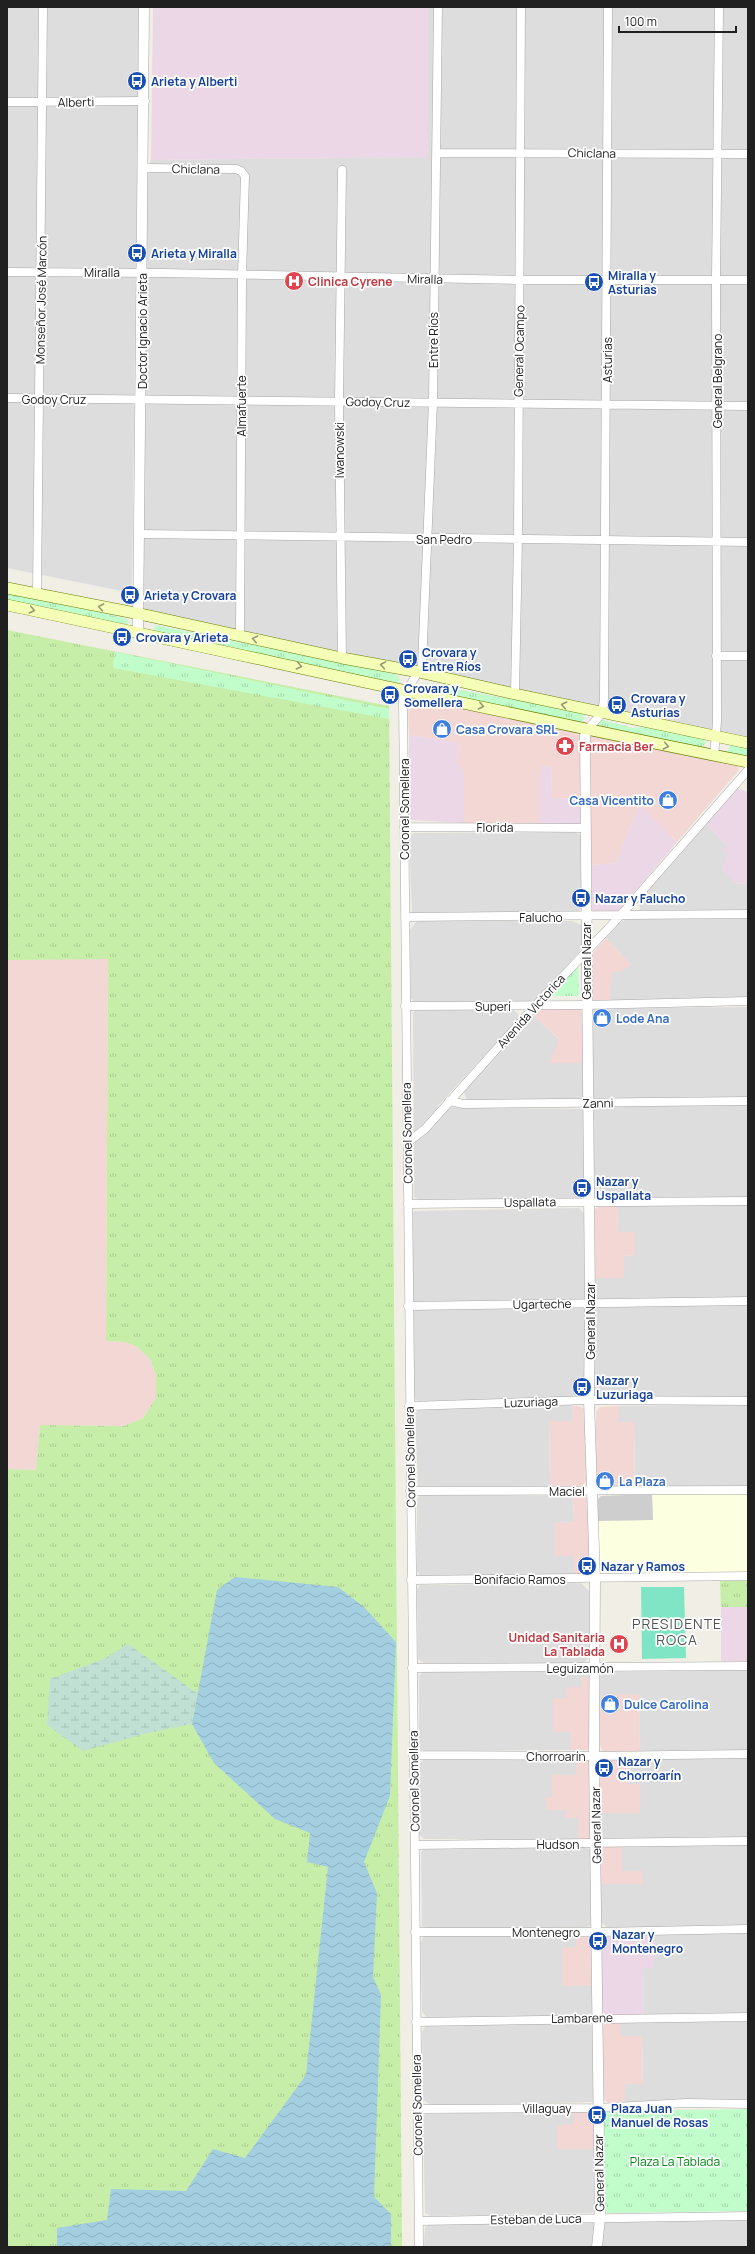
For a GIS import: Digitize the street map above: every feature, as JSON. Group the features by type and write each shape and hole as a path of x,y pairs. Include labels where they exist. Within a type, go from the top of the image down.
{"main road":[{"path":"7,588 140,614 342,658 419,672 602,713 748,743"},
{"path":"7,605 138,631 407,689 587,730 748,762"}],"street":[{"name":"Monseñor José Marcón","path":"37,594 42,272 43,7"},
{"name":"Doctor Ignacio Arieta","path":"138,631 140,614 142,272 145,101 144,7"},
{"name":"Entre Ríos","path":"419,672 422,666 433,402 433,279 438,7"},
{"name":"General Ocampo","path":"515,694 518,539 521,7"},
{"name":"Asturias","path":"602,713 606,540 608,7"},
{"name":"General Belgrano","path":"714,756 716,737 716,279 719,7"},
{"name":"Alberti","path":"7,102 43,103 145,101"},
{"name":"Chiclana","path":"436,152 748,154"},
{"name":"Chiclana","path":"144,168 236,169 242,171 245,176"},
{"name":"Iwanowski","path":"342,170 342,276 339,401 339,536 342,658"},
{"name":"Almafuerte","path":"240,636 242,275 245,176"},
{"name":"Miralla","path":"7,272 142,272 520,280 748,280"},
{"name":"Godoy Cruz","path":"7,398 748,406"},
{"name":"San Pedro","path":"140,534 339,536 428,539 748,542"},
{"path":"716,656 748,656"},
{"name":"Coronel Somellera","path":"418,2247 418,2109 409,1406 408,1142 405,1006 403,699 407,689 419,672"},
{"path":"587,730 602,713"},
{"name":"General Nazar","path":"587,730 585,736 585,828 590,1303 589,1400 595,1579 594,1756 600,2218 597,2247"},
{"name":"Avenida Victorica","path":"408,1142 425,1129 534,1006 620,916 748,770"},
{"name":"Florida","path":"404,827 585,828"},
{"name":"Falucho","path":"405,917 586,917 748,914"},
{"name":"Superí","path":"405,1006 534,1006 748,1002"},
{"name":"Zanni","path":"449,1101 463,1104 588,1104 748,1101"},
{"name":"Uspallata","path":"408,1204 748,1201"},
{"name":"Ugarteche","path":"408,1306 748,1301"},
{"name":"Luzuriaga","path":"409,1406 589,1400 748,1401"},
{"name":"Maciel","path":"410,1491 592,1492 748,1490"},
{"name":"Bonifacio Ramos","path":"411,1580 748,1576"},
{"name":"Leguizamón","path":"412,1668 748,1666"},
{"name":"Chorroarín","path":"413,1755 594,1756 748,1754"},
{"name":"Hudson","path":"415,1845 748,1841"},
{"name":"Montenegro","path":"415,1932 597,1932 748,1929"},
{"name":"Lambarene","path":"416,2022 598,2018 748,2017"},
{"name":"Villaguay","path":"418,2109 598,2108 686,2103 748,2104"},
{"name":"Esteban de Luca","path":"419,2221 748,2216"}],"shaded area":[{"path":"7,7 139,7 132,587 127,592 7,568"},
{"path":"153,7 428,7 428,157 151,160"},
{"path":"428,7 748,7 748,739 146,612 143,608 147,176 151,160 427,157"},
{"path":"410,697 577,733 581,738 581,799 552,798 551,767 542,766 539,777 539,824 464,823 464,771 457,763 459,743 409,735 408,701"},
{"path":"409,735 459,743 457,763 464,771 464,823 410,820 408,817"},
{"path":"591,736 737,765 739,770 677,842 639,805 616,863 591,865 589,738"},
{"path":"542,766 551,767 552,798 581,799 581,820 579,824 539,824 539,777"},
{"path":"736,789 743,790 748,793 748,884 735,883 722,869 727,855 723,851 727,845 705,823"},
{"path":"639,805 677,842 617,913 594,914 591,911 591,865 616,863"},
{"path":"705,823 727,845 735,883 748,884 748,911 640,910 639,900"},
{"path":"574,832 579,834 582,839 581,910 575,913 412,913 409,839 410,835 414,833"},
{"path":"627,919 748,919 748,998 610,1001 611,971 631,965 606,938 619,923"},
{"path":"417,921 572,921 581,925 583,944 582,949 534,1001 415,1003 411,998 410,930"},
{"path":"606,938 631,965 620,972 612,972 610,1001 593,1001 591,955"},
{"path":"108,958 106,1341 126,1342 137,1347 150,1359 156,1375 156,1398 143,1418 125,1426 40,1425 36,1470 7,1469 7,960"},
{"path":"748,1007 748,1198 421,1200 414,1197 413,1014 415,1009 514,1010 519,1015 517,1020 437,1107 591,1109 592,1010 594,1008"},
{"path":"542,1008 578,1008 582,1012 584,1063 549,1063 559,1039 534,1016"},
{"path":"534,1016 584,1063 584,1100 467,1100 464,1093 466,1087"},
{"path":"748,1203 748,1298 598,1299 593,1293 595,1278 624,1278 624,1256 635,1255 618,1232 617,1206"},
{"path":"617,1206 618,1232 635,1232 635,1255 624,1256 624,1278 595,1278 593,1211 598,1207"},
{"path":"579,1208 584,1214 586,1308 748,1303 748,1397 416,1400 414,1396 412,1214 415,1211"},
{"path":"748,1404 748,1486 635,1486 634,1422 619,1422 619,1406"},
{"path":"572,1405 572,1421 549,1421 550,1487 418,1486 415,1414 419,1409"},
{"path":"572,1405 579,1406 584,1409 587,1480 581,1487 550,1487 549,1421 572,1421"},
{"path":"619,1406 619,1422 634,1422 635,1486 601,1487 596,1482 596,1412 600,1407"},
{"path":"748,1493 748,1572 603,1575 599,1572 597,1521 653,1520 652,1494"},
{"path":"652,1494 653,1520 597,1521 597,1500 601,1496"},
{"path":"420,1495 573,1496 574,1522 555,1523 554,1556 574,1556 574,1576 420,1576 417,1571 417,1501"},
{"path":"573,1496 585,1496 588,1501 590,1571 587,1574 574,1577 574,1556 554,1556 554,1523 574,1522"},
{"path":"581,1583 589,1591 590,1656 584,1663 424,1663 418,1659 417,1590 420,1585"},
{"path":"721,1607 748,1607 748,1661 721,1661"},
{"path":"748,1670 748,1750 640,1751 639,1695 599,1695 599,1677 603,1672"},
{"path":"423,1671 584,1671 588,1672 590,1677 582,1687 566,1698 553,1698 553,1732 570,1732 570,1750 424,1751 420,1749 419,1745 419,1676"},
{"path":"581,1677 590,1677 591,1747 587,1750 570,1750 570,1732 553,1732 553,1698 566,1698 566,1688 581,1687"},
{"path":"639,1694 640,1751 603,1752 600,1745 599,1695"},
{"path":"748,1757 748,1837 605,1840 600,1835 600,1813 640,1813 640,1784 628,1784 628,1759"},
{"path":"424,1759 576,1759 576,1775 552,1798 546,1798 546,1810 565,1810 578,1818 578,1840 424,1839 419,1834 419,1764"},
{"path":"576,1759 586,1759 589,1761 591,1837 588,1840 578,1840 578,1818 565,1818 565,1810 546,1810 546,1798 552,1797 552,1775 576,1775"},
{"path":"604,1759 628,1759 628,1784 640,1784 640,1813 600,1813 600,1764"},
{"path":"748,1844 748,1925 608,1928 601,1922 600,1884 642,1883 622,1871 622,1847"},
{"path":"585,1847 591,1850 593,1922 587,1927 428,1929 422,1926 421,1853 423,1848"},
{"path":"604,1847 622,1847 622,1871 642,1871 643,1884 600,1884 599,1851"},
{"path":"748,1932 748,2013 644,2015 643,1968 654,1968 654,1935"},
{"path":"424,1935 577,1937 577,1948 562,1948 562,1985 594,1986 593,2012 588,2015 429,2019 422,2012 421,1943"},
{"path":"605,1935 654,1935 654,1968 643,1968 644,2015 609,2015 605,2014 602,2010 600,1940"},
{"path":"577,1937 592,1937 594,1986 562,1986 562,1948 576,1947"},
{"path":"606,2022 620,2022 621,2036 642,2036 643,2084 625,2084 625,2102 608,2103 602,2098 602,2027"},
{"path":"620,2022 748,2022 748,2100 625,2102 625,2084 643,2084 642,2036 620,2036"},
{"path":"588,2023 593,2027 593,2102 433,2106 423,2100 422,2032 426,2025"},
{"path":"574,2111 574,2125 557,2149 594,2149 595,2210 592,2213 431,2216 425,2213 423,2118 425,2114"},
{"path":"574,2111 592,2111 594,2114 594,2149 557,2149 557,2125 574,2124"},
{"path":"748,2220 748,2247 424,2247 425,2227 431,2223"}],"green space":[{"path":"7,593 125,618 130,622 125,624 7,603"},
{"path":"155,625 394,674 398,676 400,680 397,684 154,632"},
{"path":"7,630 389,706 402,2247 7,2247 7,1469 36,1470 40,1425 124,1426 143,1418 156,1398 156,1375 150,1359 137,1347 126,1342 106,1341 108,959 7,960"},
{"path":"115,652 389,709 389,719 113,668"},
{"path":"425,683 582,713 585,719 580,723 423,690 422,686"},
{"path":"603,720 633,728 646,727 704,739 706,743 702,747 597,725 599,721"},
{"path":"735,745 748,748 748,758 730,755 727,752 730,746"},
{"path":"578,966 579,996 551,996"},
{"path":"720,1581 748,1581 748,1607 721,1607"},
{"path":"641,1587 684,1587 686,1658 642,1659"},
{"path":"128,1644 197,1693 192,1724 148,1733 83,1751 47,1725 50,1679 104,1659"},
{"name":"Plaza La Tablada","path":"748,2109 748,2211 608,2213 604,2211 602,2118 605,2113 610,2111"}],"water":[{"path":"235,1577 338,1587 364,1607 396,1642 390,1796 364,1862 377,1893 373,1977 381,1995 374,2197 391,2214 391,2247 57,2247 57,2228 107,2220 111,2189 186,2191 213,2149 245,2158 306,2075 328,1867 307,1862 310,1833 275,1819 214,1763 192,1724 217,1590"}],"place":[{"name":"Arieta y Alberti","path":"137,81"},
{"name":"Arieta y Miralla","path":"137,253"},
{"name":"Clinica Cyrene","path":"294,281"},
{"name":"Miralla y Asturias","path":"594,282"},
{"name":"Arieta y Crovara","path":"130,595"},
{"name":"Crovara y Arieta","path":"122,637"},
{"name":"Crovara y Entre Ríos","path":"408,659"},
{"name":"Crovara y Somellera","path":"390,695"},
{"name":"Crovara y Asturias","path":"617,705"},
{"name":"Casa Crovara SRL","path":"442,729"},
{"name":"Farmacia Ber","path":"565,746"},
{"name":"Casa Vicentito","path":"668,800"},
{"name":"Nazar y Falucho","path":"581,898"},
{"name":"Lode Ana","path":"602,1018"},
{"name":"Nazar y Uspallata","path":"582,1188"},
{"name":"Nazar y Luzuriaga","path":"582,1387"},
{"name":"La Plaza","path":"605,1481"},
{"name":"Nazar y Ramos","path":"587,1566"},
{"name":"Unidad Sanitaria La Tablada","path":"619,1644"},
{"name":"Dulce Carolina","path":"610,1704"},
{"name":"Nazar y Chorroarín","path":"604,1768"},
{"name":"Nazar y Montenegro","path":"598,1941"},
{"name":"Plaza Juan Manuel de Rosas","path":"597,2115"}],"district":[{"name":"PRESIDENTE ROCA","path":"677,1632"}]}
